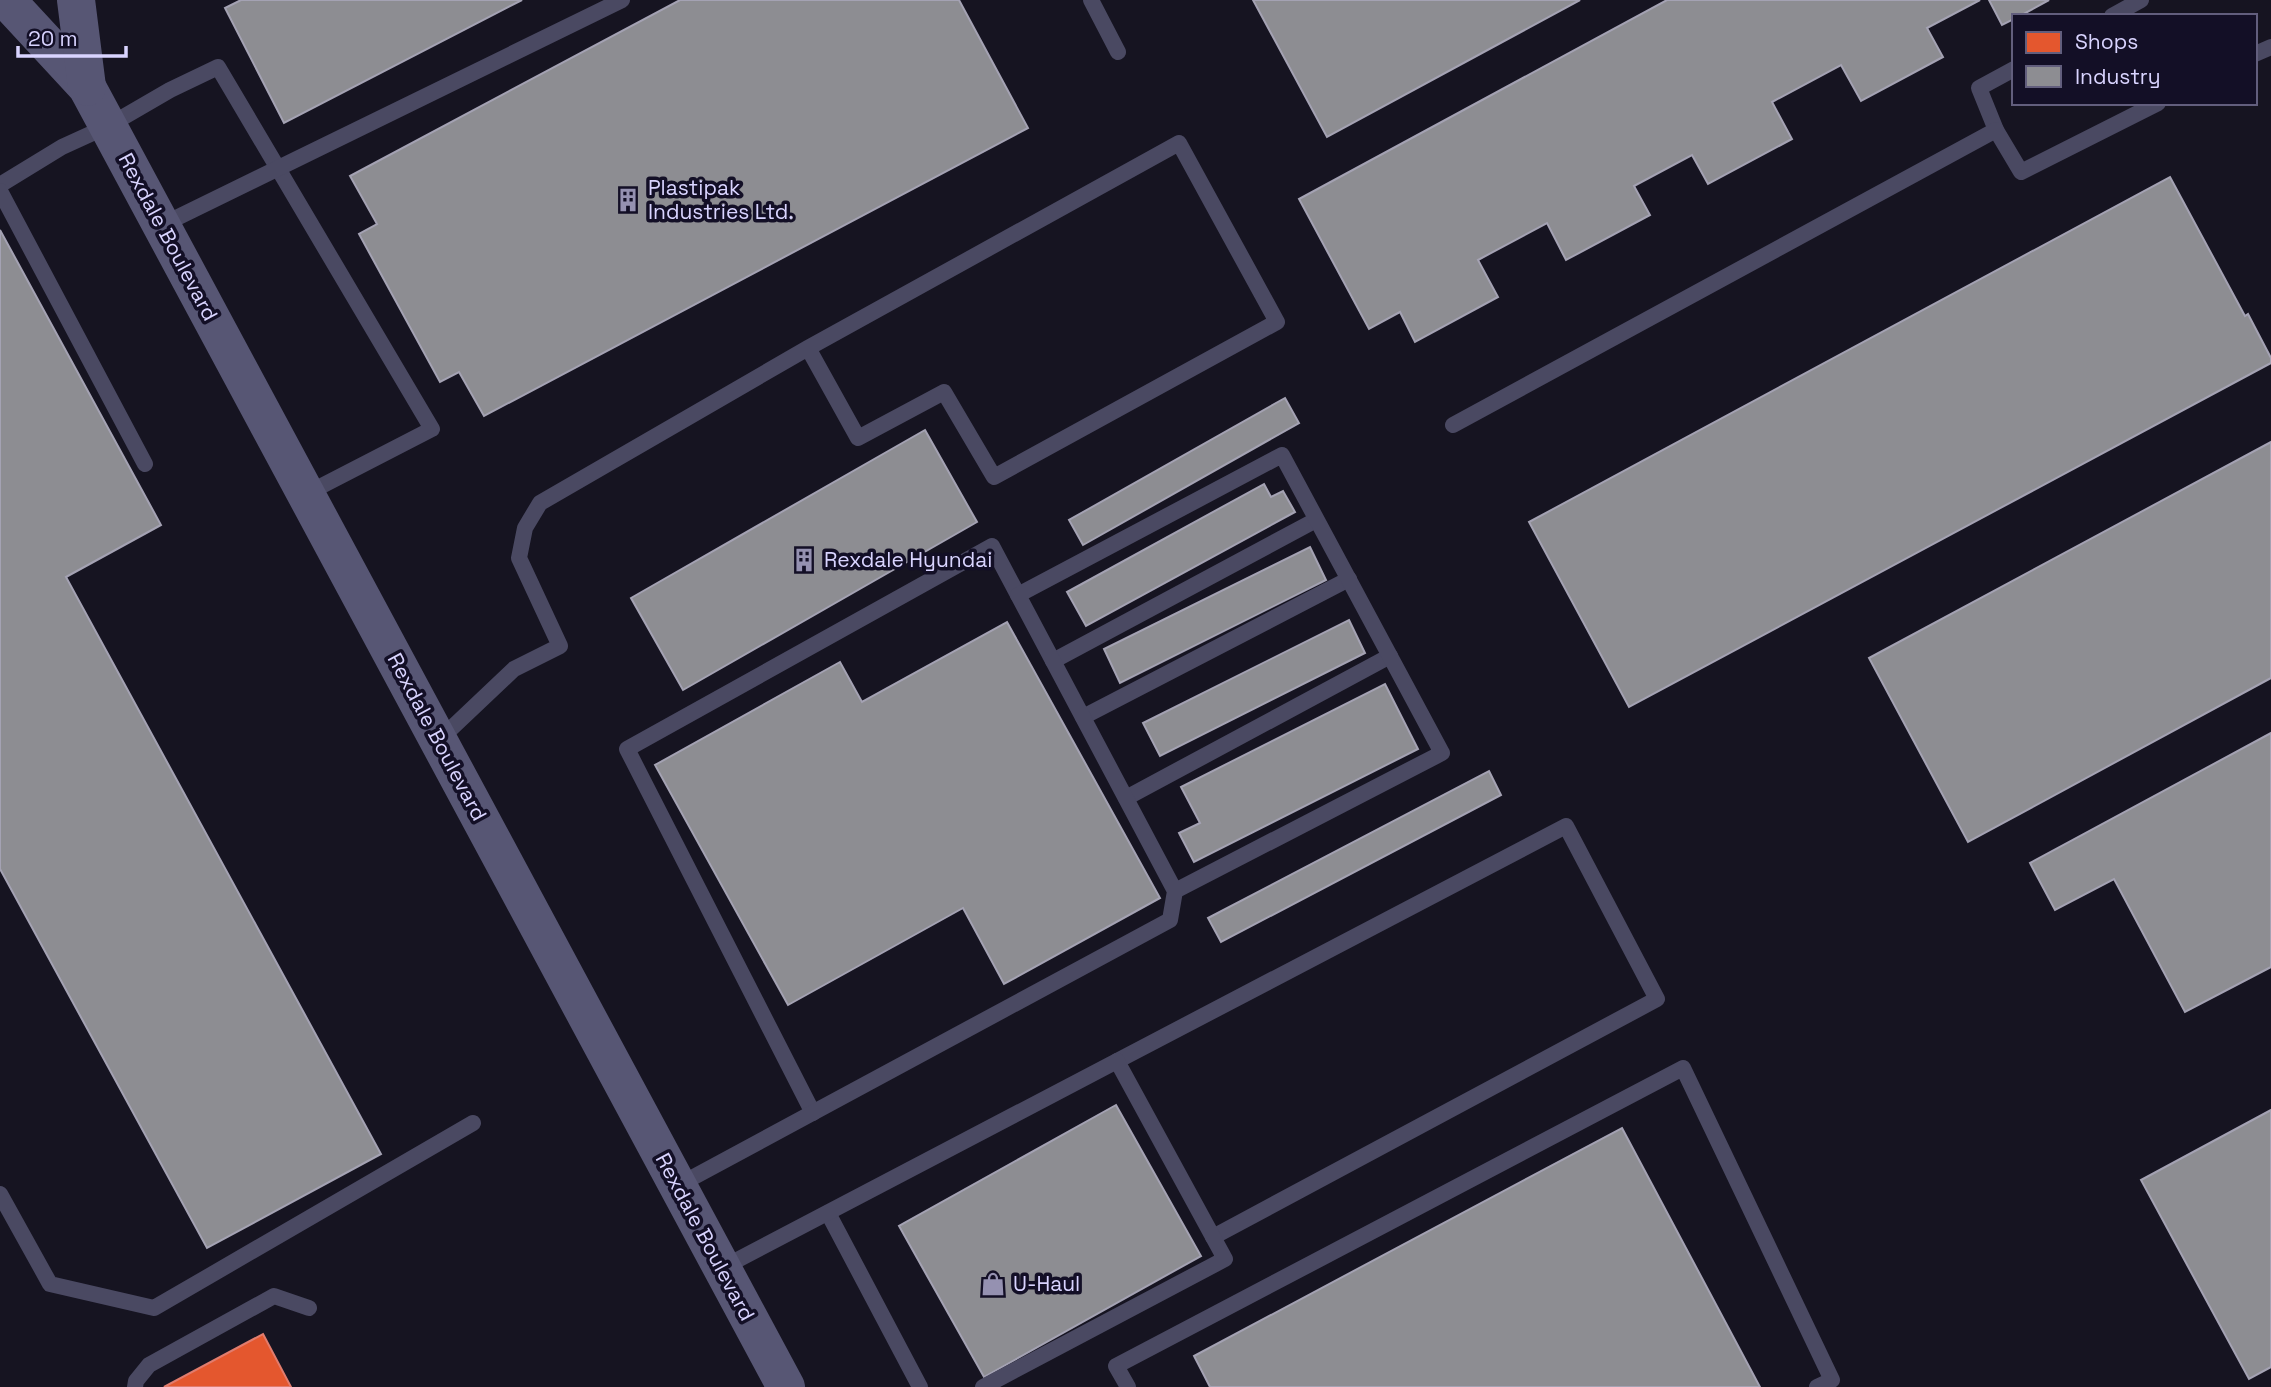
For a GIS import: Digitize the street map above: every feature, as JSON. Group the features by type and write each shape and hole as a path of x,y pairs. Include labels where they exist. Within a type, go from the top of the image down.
{"main road":[{"name":"Rexdale Boulevard","path":"10,0 13,7 88,87 786,1387"},
{"name":"Rexdale Boulevard","path":"76,0 88,87"}],"lane":[{"path":"162,225 622,0"},
{"path":"1091,0 1118,52"},
{"path":"2116,14 2141,0"},
{"path":"145,464 0,188 62,147 218,68 432,429 306,495"},
{"path":"2012,70 1979,88 1996,130 2021,172 2154,105"},
{"path":"1453,425 1996,130"},
{"path":"438,741 514,669 560,646 519,558 525,528 540,503 808,348 1179,143 1277,322 994,477 944,392 858,439 808,348"},
{"path":"1018,595 1282,455 1442,753 1175,891"},
{"path":"1053,661 1316,520"},
{"path":"677,1186 813,1113 1170,920 1175,891 992,546 627,749 813,1113"},
{"path":"1083,717 1349,579"},
{"path":"1126,798 1390,656"},
{"path":"722,1268 1566,826 1657,999 1213,1237"},
{"path":"982,1387 1225,1259 1117,1061"},
{"path":"1128,1387 1116,1366 1683,1068 1828,1385"},
{"path":"0,1194 50,1284 154,1308 473,1123"},
{"path":"828,1213 920,1387"},
{"path":"135,1387 136,1381 149,1365 274,1296 309,1308"}],"building: Shops":[{"path":"263,1334 291,1387 164,1387"}],"building: Industry":[{"path":"241,0 522,0 284,123 225,8"},
{"name":"Plastipak Industries Ltd.","path":"680,0 959,0 1028,128 484,416 459,372 440,382 359,234 377,224 350,176"},
{"path":"1253,0 1580,0 1327,137"},
{"path":"1667,0 1980,0 1927,28 1943,57 1861,101 1841,65 1772,102 1792,139 1708,184 1692,155 1634,186 1650,215 1566,260 1547,223 1478,260 1498,297 1415,342 1400,312 1369,329 1299,199"},
{"path":"1989,0 2049,0 2024,14 2012,14 2012,20 2002,25"},
{"path":"2170,177 2245,316 2248,314 2271,358 2271,363 1629,707 1529,522"},
{"path":"0,230 161,525 66,577 381,1154 207,1248 0,869"},
{"path":"1285,398 1299,423 1083,545 1069,520"},
{"name":"Rexdale Hyundai","path":"925,430 977,522 683,690 631,598"},
{"path":"2271,442 2271,678 1968,842 1869,658"},
{"path":"1264,484 1271,497 1283,491 1295,512 1086,626 1067,592"},
{"path":"1310,547 1326,580 1120,683 1104,649"},
{"path":"1349,620 1365,653 1160,756 1143,723"},
{"path":"1007,622 1160,898 1004,984 963,908 788,1005 655,765 840,662 862,702"},
{"path":"1385,684 1418,749 1194,862 1179,833 1200,823 1181,787"},
{"path":"2271,733 2271,967 2185,1012 2114,879 2055,910 2030,863"},
{"path":"1489,771 1501,795 1221,942 1208,918"},
{"path":"1116,1105 1201,1256 984,1377 899,1226"},
{"path":"2271,1110 2271,1367 2249,1379 2141,1180"},
{"path":"1622,1128 1760,1387 1210,1387 1194,1356"}],"place":[{"name":"Plastipak Industries Ltd.","path":"628,200"},
{"name":"Rexdale Hyundai","path":"804,560"},
{"name":"U-Haul","path":"993,1284"}]}
